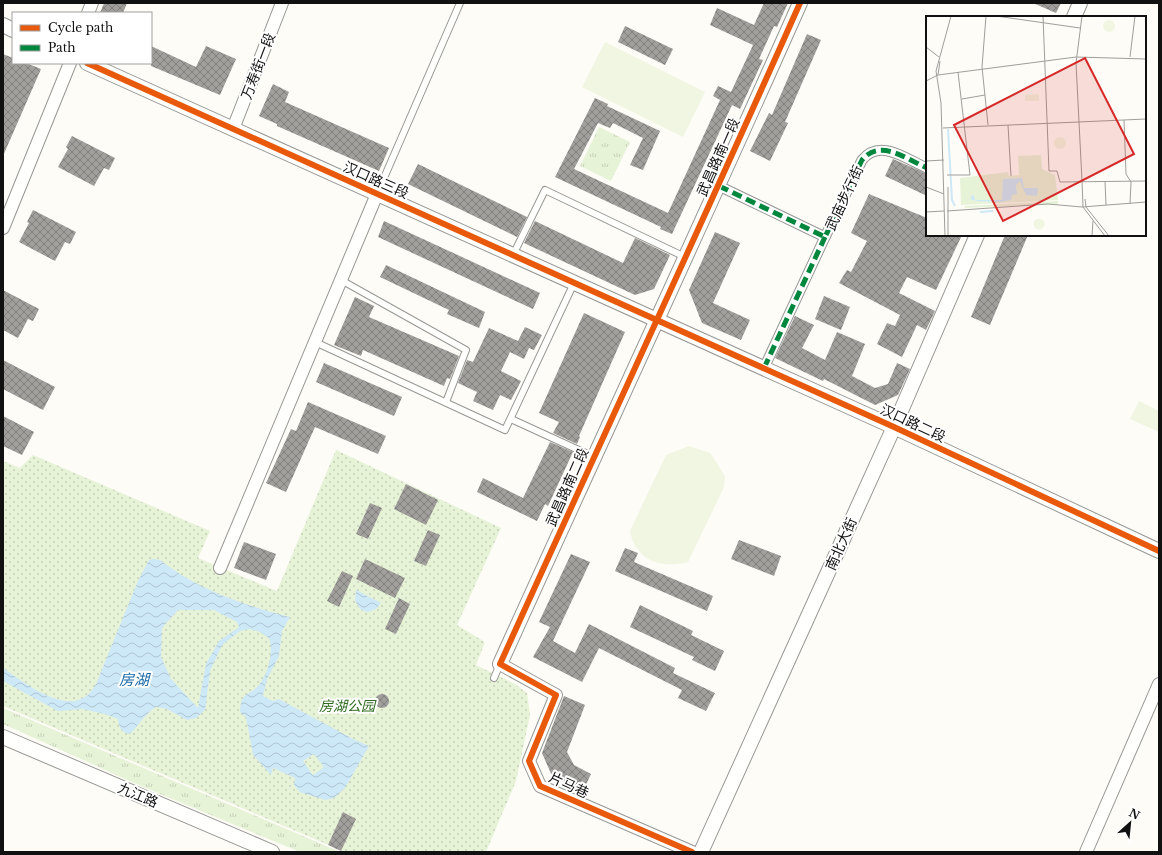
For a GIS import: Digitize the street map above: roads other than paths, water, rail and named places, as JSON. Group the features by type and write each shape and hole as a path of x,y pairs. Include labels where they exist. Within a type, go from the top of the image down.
{"street":[{"name":"万寿街一段","path":"233,129 282,3"},
{"name":"武昌路南一段","path":"656,319 719,186 800,3"},
{"path":"1074,16 1080,3"},
{"path":"3,25 12,30"},
{"path":"3,228 70,64"},
{"name":"汉口路三段","path":"89,64 656,319"},
{"name":"武庙步行街","path":"764,368 862,160 868,152 879,149 891,151 926,168"},
{"name":"武庙步行街","path":"719,186 825,238"},
{"path":"220,568 377,194"},
{"name":"南北大街","path":"701,852 894,427 978,236"},
{"name":"汉口路二段","path":"656,319 894,427 1159,551"},
{"name":"武昌路南二段","path":"500,664 656,319"},
{"name":"片马巷","path":"500,664 556,695 528,760 540,786 692,852"},
{"path":"1086,852 1159,684"},
{"name":"九江路","path":"3,737 272,852"}],"lane":[{"path":"377,194 460,3"},
{"path":"513,255 545,190 685,258"},
{"path":"341,280 466,350 446,402"},
{"path":"315,342 505,430 574,282"},
{"path":"511,419 594,457"},
{"path":"494,678 500,664"}],"water":[{"name":"房湖","path":"149,560 160,560 189,580 239,602 290,617 282,631 279,656 267,679 263,696 273,701 279,699 369,746 345,788 334,798 325,800 300,792 294,785 295,778 273,768 271,775 253,755 246,717 240,712 243,697 258,686 262,681 269,663 271,650 269,638 260,632 249,629 240,631 222,645 210,671 205,710 196,718 187,720 167,709 156,707 145,716 130,734 121,729 118,719 105,714 82,709 58,711 3,681 3,668 37,691 51,697 64,701 76,701 87,695 96,684 138,581","holes":["178,610 214,610 237,622 239,627 219,641 206,664 198,708 171,679 161,657 162,628","314,754 324,767 313,775 303,761"]},
{"path":"356,590 381,603 376,609 368,612 361,610 355,601"}],"park label":[{"name":"房湖公园","path":"347,706"}]}
